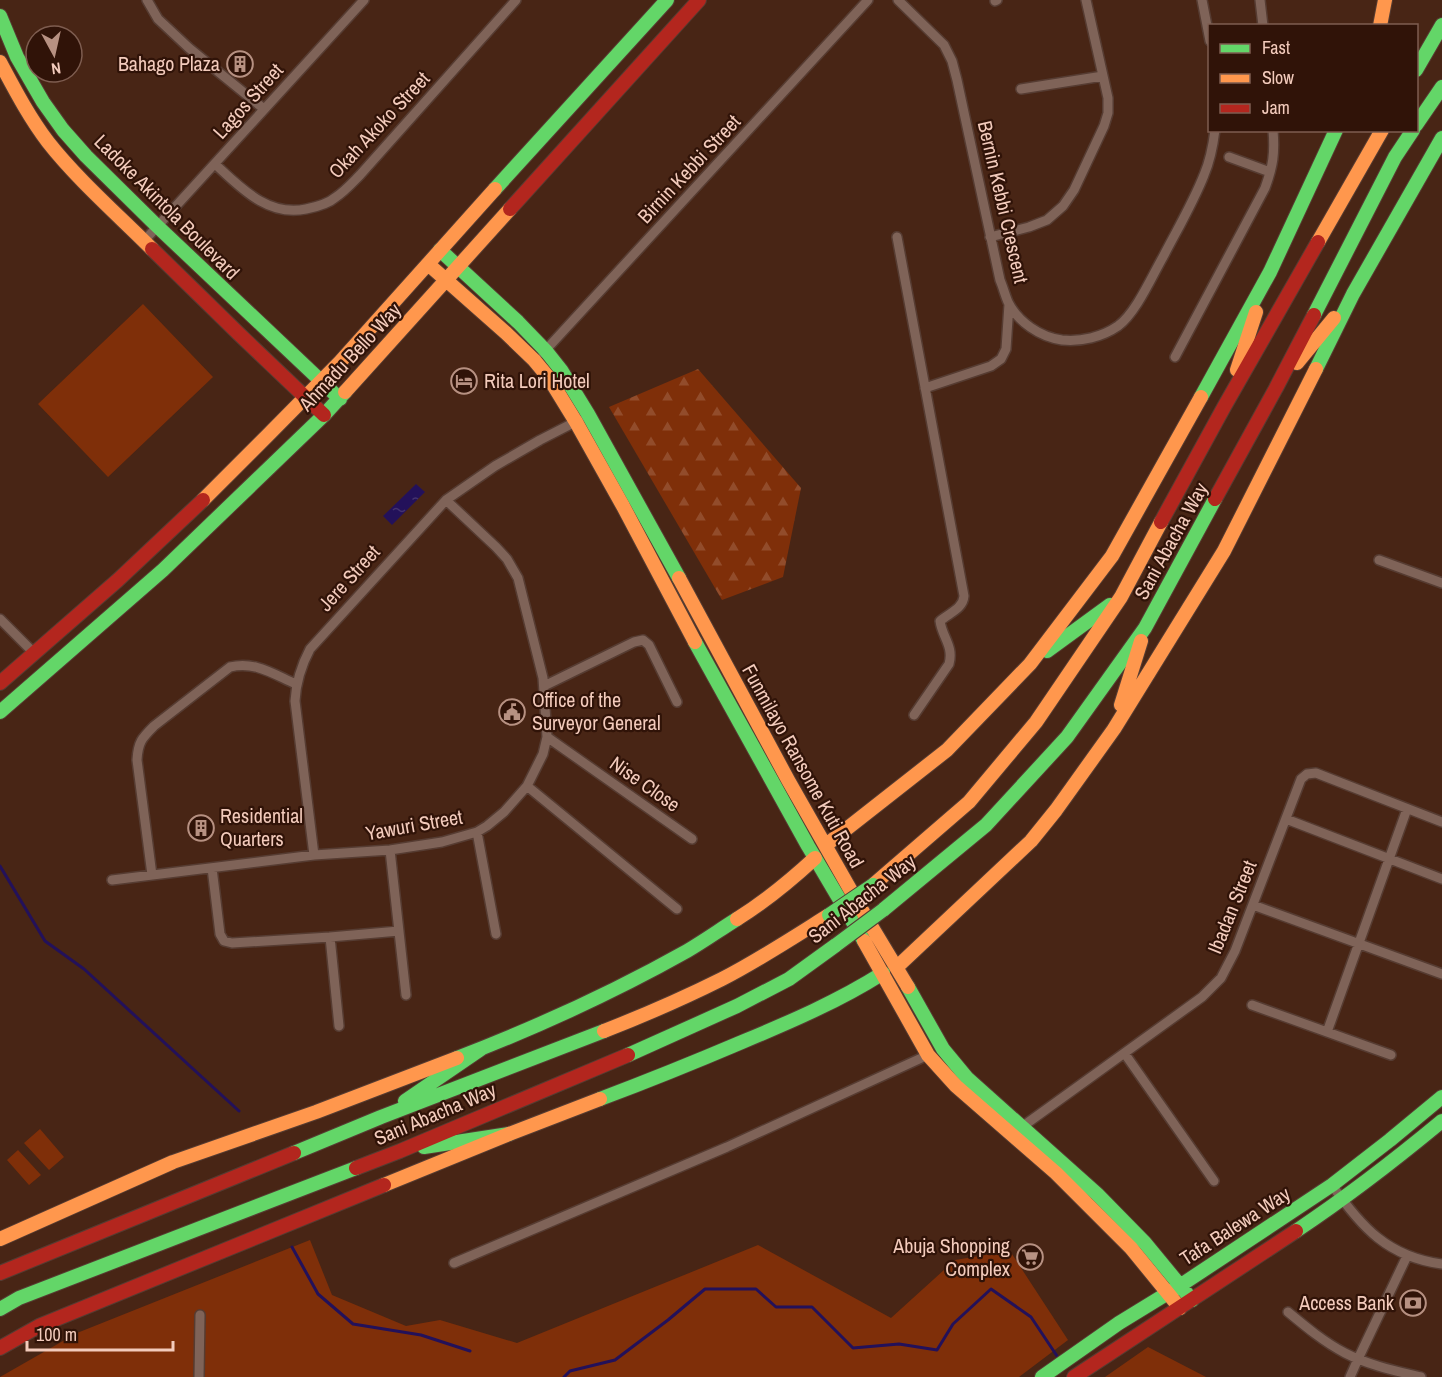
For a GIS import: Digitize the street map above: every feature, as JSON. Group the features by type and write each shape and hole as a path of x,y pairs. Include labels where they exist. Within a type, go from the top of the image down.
{"main road":[{"name":"Ahmadu Bello Way","path":"0,683 201,503 305,399 667,0"},
{"name":"Ahmadu Bello Way","path":"0,712 163,570 324,416 699,0"},
{"path":"1380,24 1384,0"},
{"name":"Ladoke Akintola Boulevard","path":"0,16 17,57 43,102 86,156 340,399"},
{"path":"1418,67 1442,25"},
{"name":"Ladoke Akintola Boulevard","path":"0,62 28,114 49,143 74,171 324,416"},
{"path":"1418,122 1442,87"},
{"path":"826,845 947,750 1030,664 1112,556 1270,272 1335,132"},
{"name":"Sani Abacha Way","path":"0,1273 381,1117 653,1012 724,978 776,949 873,885 969,802 1036,722 1121,597 1224,407 1381,132"},
{"name":"Sani Abacha Way","path":"0,1309 19,1298 400,1151 663,1040 737,1006 789,979 837,945 986,825 1067,737 1145,628 1276,388 1395,157 1412,132"},
{"path":"897,967 1030,841 1056,810 1114,729 1224,551 1353,294 1442,138"},
{"name":"Funmilayo Ransome Kuti Road","path":"440,250 518,322 561,370 588,414 788,780 943,1049 1056,1173 1131,1248 1180,1308"},
{"name":"Funmilayo Ransome Kuti Road","path":"428,264 506,333 549,378 623,506 683,620 815,858 928,1055 985,1113 1017,1131 1096,1194 1144,1243 1192,1300"},
{"path":"1224,407 1270,272"},
{"path":"1276,388 1353,294"},
{"path":"1030,664 1121,597"},
{"path":"1114,729 1145,628"},
{"path":"0,1239 173,1162 316,1112 481,1049 608,993 688,950 762,903 815,858"},
{"path":"0,1348 39,1326 509,1134 660,1077 783,1025 861,987 883,973"},
{"path":"381,1117 481,1049"},
{"name":"Tafa Balewa Way","path":"1042,1377 1119,1323 1181,1285 1332,1185 1442,1096"},
{"name":"Tafa Balewa Way","path":"1074,1377 1342,1200 1442,1121"},
{"path":"400,1151 509,1134"}],"street":[{"path":"147,0 158,19 189,48 264,109"},
{"name":"Lagos Street","path":"144,241 364,0"},
{"name":"Okah Akoko Street","path":"215,164 259,201 278,209 299,211 335,199 360,175 516,0"},
{"name":"Birnin Kebbi Street","path":"534,360 546,351 868,0"},
{"name":"Bernin Kebbi Crescent","path":"898,0 944,45 952,61 1000,280 1009,304 1034,331 1054,339 1076,341 1097,337 1119,326 1143,293 1190,205 1212,152 1215,132"},
{"path":"990,237 1047,220 1063,206 1074,190 1104,126 1108,113 1108,98 1086,0"},
{"path":"1202,0 1208,35"},
{"path":"1260,0 1263,24"},
{"path":"1021,89 1103,76"},
{"path":"1175,357 1264,188 1274,154 1273,132"},
{"path":"1230,156 1270,172"},
{"path":"897,237 964,596 961,606 940,621 950,649 949,664 914,715"},
{"path":"926,388 991,366 1001,359 1006,349 1009,304"},
{"name":"Jere Street","path":"314,855 295,701 296,684 310,649 446,500 495,466 588,414"},
{"name":"Yawuri Street","path":"112,880 314,855 390,850 442,842 477,832 487,826 504,812 527,786 543,754 547,737 544,686 518,578 507,559 496,547 446,500"},
{"path":"1379,560 1442,583"},
{"path":"0,619 35,654"},
{"path":"544,686 634,642 643,640 649,645 677,702"},
{"path":"152,875 137,760 138,748 143,737 230,667 241,664 252,665 296,684"},
{"name":"Nise Close","path":"547,737 692,839"},
{"name":"Ibadan Street","path":"1017,1131 1202,997 1221,978 1235,951 1301,779 1307,774 1316,773 1442,822"},
{"path":"527,786 677,909"},
{"path":"1326,1032 1407,808"},
{"path":"1286,819 1442,879"},
{"path":"477,832 496,934"},
{"path":"390,850 406,994"},
{"path":"212,868 220,934 224,941 232,943 330,938 399,931"},
{"path":"1253,905 1442,974"},
{"path":"330,938 339,1026"},
{"path":"1252,1005 1391,1054"},
{"path":"1125,1054 1214,1181"},
{"path":"454,1263 727,1147 928,1055"},
{"path":"1332,1185 1365,1228 1385,1244 1407,1256 1442,1264"},
{"path":"1350,1377 1407,1256"},
{"path":"1287,1312 1331,1345 1358,1359 1421,1377"},
{"path":"199,1377 200,1315"}],"green space":[{"path":"143,304 213,377 108,477 38,404"},
{"path":"698,369 801,488 783,577 722,600 609,407"},
{"path":"40,1129 64,1157 49,1170 24,1143"},
{"path":"18,1150 41,1175 29,1185 7,1160"},
{"path":"310,1240 332,1295 406,1326 440,1320 517,1343 758,1245 891,1318 955,1260 1010,1251 1068,1340 1019,1377 0,1377 77,1333"},
{"path":"1148,1347 1206,1377 1105,1377"}],"water":[{"path":"416,484 425,492 392,525 383,516"}],"waterway":[{"path":"0,866 45,941 84,969 239,1111"},
{"path":"292,1247 318,1294 353,1324 421,1335 470,1351"},
{"path":"564,1377 570,1371 615,1360 705,1289 756,1289 776,1307 812,1307 853,1348 899,1344 937,1350 953,1324 991,1289 1031,1317 1059,1359"}],"traffic: fast":[{"path":"495,189 667,0"},
{"path":"0,16 17,57 43,102 86,156 340,399"},
{"path":"1418,67 1442,25"},
{"path":"1418,122 1442,87"},
{"path":"1201,397 1270,272 1335,132"},
{"path":"1314,315 1395,157 1412,132"},
{"path":"1316,369 1353,294 1442,138"},
{"path":"440,250 518,322 561,370 679,578"},
{"path":"0,712 163,570 345,392"},
{"path":"883,910 986,825 1067,737 1145,628 1215,499"},
{"path":"1047,651 1110,605"},
{"path":"695,642 808,846 864,941"},
{"path":"829,915 873,885"},
{"path":"836,945 883,910"},
{"path":"457,1058 545,1022 603,995 687,951 737,919"},
{"path":"628,1055 737,1006 789,979 836,945"},
{"path":"600,1099 796,1019 883,973"},
{"path":"908,987 943,1049 967,1078 1097,1194 1145,1243 1192,1300"},
{"path":"294,1153 604,1031"},
{"path":"405,1101 481,1049"},
{"path":"1042,1377 1119,1323 1181,1285 1332,1185 1442,1097"},
{"path":"1296,1231 1370,1178 1442,1121"},
{"path":"424,1147 509,1134"},
{"path":"0,1309 19,1298 356,1168"}],"traffic: slow":[{"path":"1380,24 1385,0"},
{"path":"0,62 28,113 59,156 152,249"},
{"path":"1318,242 1381,132"},
{"path":"203,500 340,362 495,189"},
{"path":"345,392 510,209"},
{"path":"428,264 506,333 549,378 623,506 695,642"},
{"path":"1237,370 1256,312"},
{"path":"1297,363 1334,318"},
{"path":"1114,729 1224,551 1316,369"},
{"path":"1030,664 1112,556 1201,397"},
{"path":"873,885 969,802 1036,722 1121,597 1161,522"},
{"path":"679,578 788,780 908,987"},
{"path":"1121,705 1141,641"},
{"path":"826,845 947,750 1030,664"},
{"path":"897,967 1031,841 1114,729"},
{"path":"737,919 758,905 815,858"},
{"path":"604,1031 722,979 829,915"},
{"path":"864,941 928,1055 956,1086 1056,1173 1131,1248 1180,1308"},
{"path":"0,1239 173,1162 316,1112 457,1058"},
{"path":"384,1185 600,1099"}],"traffic: jam":[{"path":"510,209 699,0"},
{"path":"1161,522 1318,242"},
{"path":"152,249 324,415"},
{"path":"1215,499 1314,315"},
{"path":"0,683 118,580 203,500"},
{"path":"356,1168 628,1055"},
{"path":"0,1273 294,1153"},
{"path":"0,1348 39,1326 384,1185"},
{"path":"1074,1377 1296,1231"}],"place":[{"name":"Bahago Plaza","path":"240,64"},
{"name":"Rita Lori Hotel","path":"464,381"},
{"name":"Office of the Surveyor General","path":"512,712"},
{"name":"Residential Quarters","path":"201,828"},
{"name":"Abuja Shopping Complex","path":"1030,1257"},
{"name":"Access Bank","path":"1413,1303"}]}
